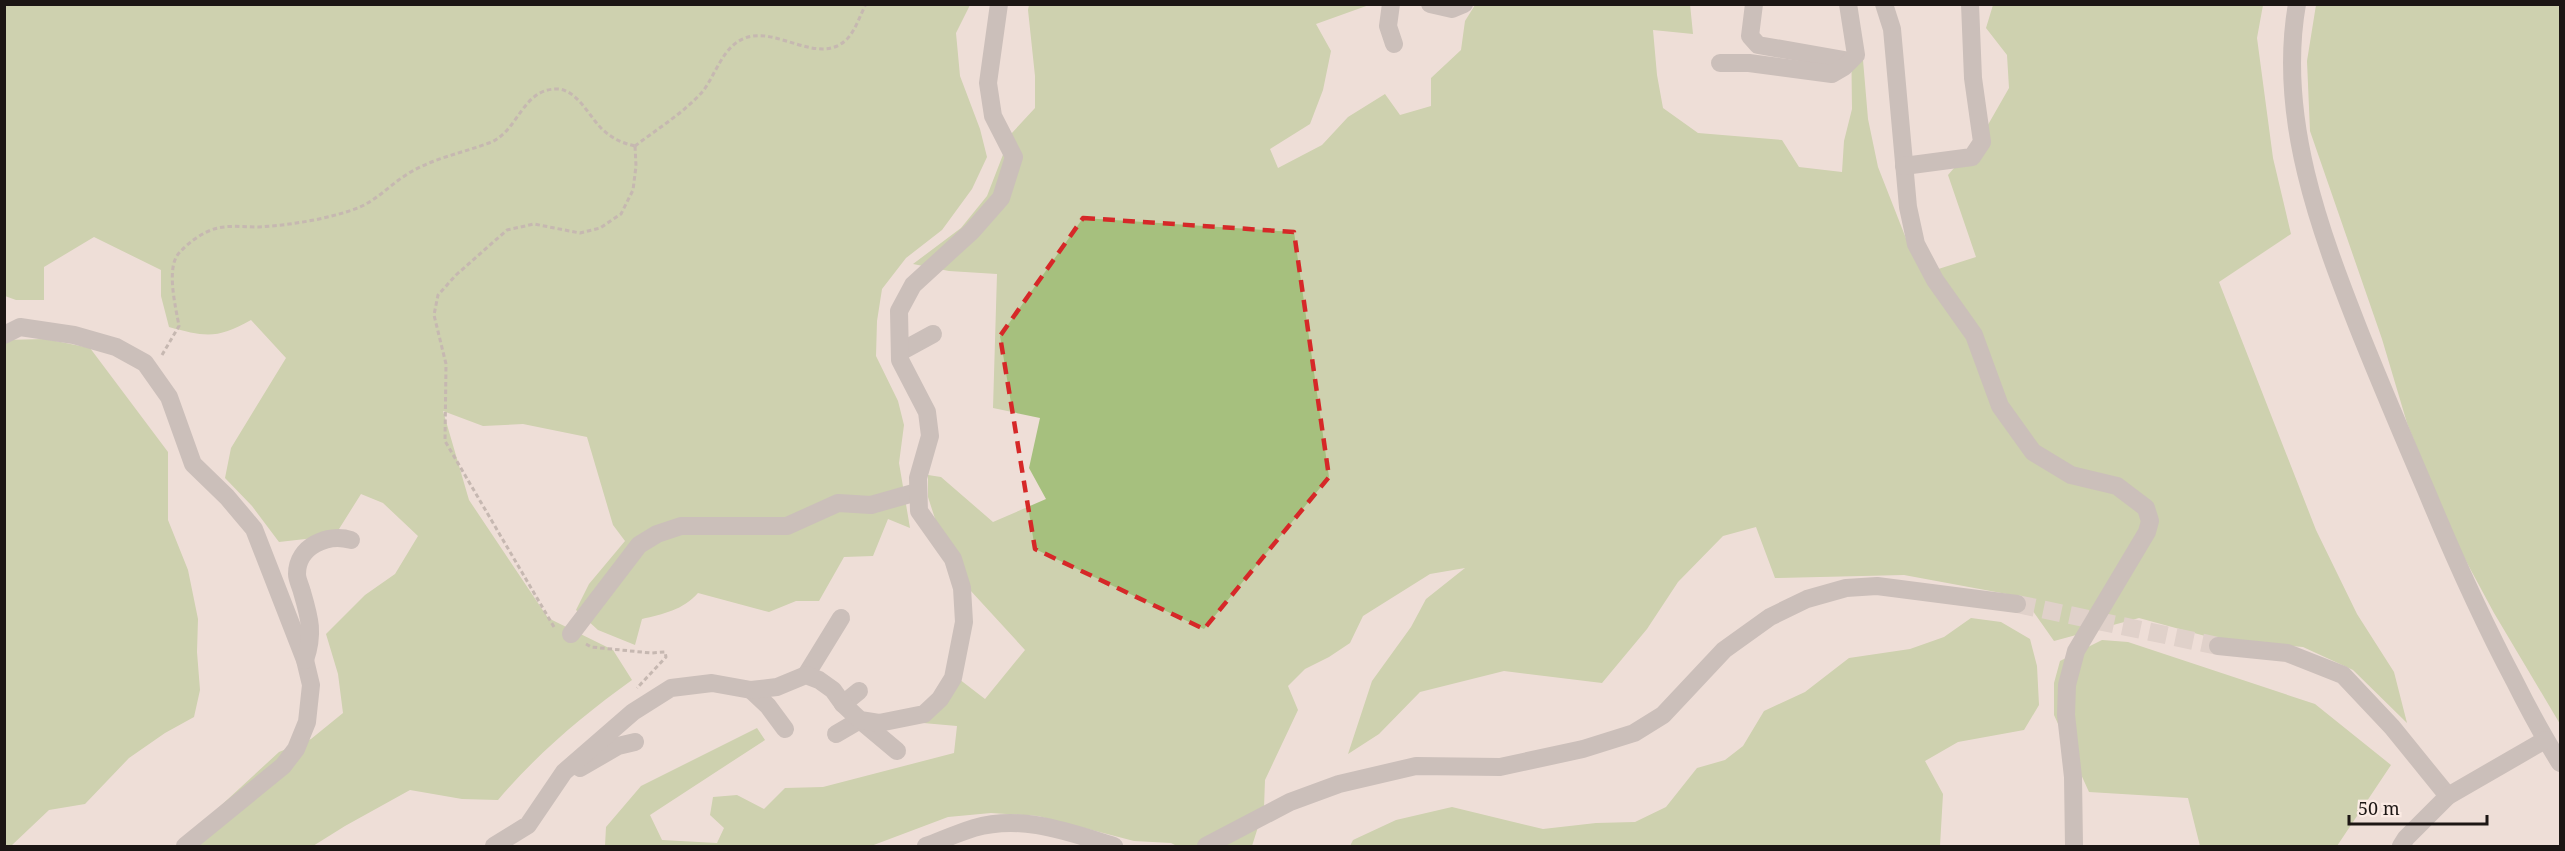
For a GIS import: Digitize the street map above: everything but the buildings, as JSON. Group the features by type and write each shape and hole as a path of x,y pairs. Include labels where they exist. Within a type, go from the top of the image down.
{"street":[{"path":"836,734 860,720 879,723 924,714 940,699 953,678 958,657 964,622 962,588 953,559 919,511 918,478 930,436 927,412 900,360 899,311 913,285 972,231 1001,198 1014,157 993,116 988,83 999,4"},
{"path":"1391,4 1388,26 1394,44"},
{"path":"1430,4 1452,9 1464,4"},
{"path":"1755,4 1750,36 1758,45 1850,61"},
{"path":"1720,63 1749,63 1832,74 1856,55 1848,4"},
{"path":"1884,4 1892,29 1908,207 1916,244 1935,280 1974,335 2000,406 2033,452 2071,475 2117,486 2146,508 2150,520 2147,532 2076,651 2067,686 2066,715 2073,777 2074,846"},
{"path":"1904,166 1972,157 1982,142 1973,78 1970,4"},
{"path":"2297,4 2292,71 2296,115 2305,171 2337,274 2393,414 2476,608 2545,740 2560,763"},
{"path":"4,335 20,327 74,335 116,347 145,363 169,397 193,464 254,529 305,660 311,685 307,722 296,749 284,766 185,846"},
{"path":"900,352 933,334"},
{"path":"571,634 639,545 657,534 681,526 787,526 838,504 871,505 917,492"},
{"path":"305,660 312,641 310,617 297,574 302,557 316,542 326,538 340,536 351,540"},
{"path":"1206,846 1290,802 1339,784 1416,766 1500,766 1583,749 1634,733 1663,715 1724,650 1770,617 1807,599 1846,588 1876,586 2018,604"},
{"path":"494,846 528,825 564,772 633,712 671,688 712,683 751,690 777,687 806,675 841,618"},
{"path":"2218,646 2287,652 2343,675 2392,727 2448,796"},
{"path":"806,675 819,680 833,690 843,704 879,739 897,751"},
{"path":"751,690 768,706 785,729"},
{"path":"843,704 859,690"},
{"path":"2401,846 2406,838 2448,796 2545,740"},
{"path":"564,772 586,767 618,746 635,742"},
{"path":"926,846 975,827 1022,822 1056,828 1114,846"}],"path":[{"path":"153,376 163,351 179,326 172,280 173,263 177,253 198,237 217,228 285,225 351,211 366,205 406,175 431,161 501,138 530,99 538,93 554,89 560,89 575,98 603,130 620,143 635,146 695,99 734,43 746,37 768,36 821,50 835,48 848,39 866,4"},
{"path":"633,712 632,699 639,684 666,657 666,652 651,653 591,647 571,634 555,628 446,441 446,364 434,315 438,295 456,275 507,230 534,224 580,233 600,228 621,214 633,190 636,166 635,146"}],"highlighted area":[{"path":"1083,218 1294,232 1329,477 1204,629 1035,549 1000,336"}],"green space":[{"path":"1690,4 1693,34 1653,30 1663,108 1698,133 1782,140 1799,167 1842,172 1844,141 1852,109 1851,28 1863,60 1868,119 1878,167 1907,241 1929,272 1976,257 1948,175 1981,137 2009,88 2007,55 1986,28 1993,5 2263,5 2257,38 2273,158 2291,234 2219,282 2316,530 2357,614 2394,672 2407,723 2353,670 2303,647 2220,640 2139,618 2054,641 2023,597 1904,575 1775,578 1756,527 1723,536 1678,582 1647,629 1602,683 1504,671 1420,692 1379,734 1348,754 1372,681 1411,627 1426,599 1465,568 1430,574 1363,616 1350,643 1305,669 1288,686 1298,710 1265,780 1264,808 1252,846 1177,846 1171,843 1134,841 1038,816 991,813 948,817 871,846 605,846 606,827 641,786 757,728 765,740 650,815 662,840 717,843 724,828 710,815 713,797 737,795 764,809 785,788 823,787 954,753 957,726 923,723 959,679 985,699 1025,650 970,590 939,531 928,497 928,475 941,477 993,522 1046,499 1029,468 1040,418 993,408 997,274 949,271 913,264 961,228 987,196 1011,134 1035,108 1035,76 1029,5 1369,5 1316,24 1331,51 1323,90 1310,124 1270,149 1278,168 1322,145 1348,117 1385,94 1400,115 1431,106 1431,78 1461,50 1465,21 1475,5"},
{"path":"5,5 970,5 956,33 960,76 980,129 987,157 972,189 942,230 906,258 882,289 877,321 876,356 898,401 904,425 899,463 910,528 888,519 873,556 844,557 819,601 796,601 769,612 698,593 686,604 642,619 635,645 598,630 576,610 589,584 625,541 613,525 587,437 523,424 483,426 443,411 469,500 548,618 613,650 632,680 561,736 498,800 462,799 410,790 313,846 177,846 279,752 311,739 343,713 338,674 326,634 365,595 395,574 418,536 383,503 361,494 339,529 314,538 279,542 252,506 225,478 231,448 286,358 251,320 229,331 211,334 192,333 169,327 161,296 161,270 94,237 44,267 44,300 16,300 5,296"},
{"path":"2316,5 2560,5 2560,724 2494,613 2452,535 2407,423 2382,339 2310,131 2307,61"},
{"path":"46,339 90,348 168,452 168,520 188,570 198,619 197,652 200,690 194,717 165,733 129,758 85,804 49,810 11,846 4,846 4,340"},
{"path":"1971,618 2001,622 2030,639 2037,666 2039,705 2024,730 1958,742 1925,761 1943,794 1940,846 1350,846 1353,840 1396,820 1452,807 1543,829 1596,823 1635,822 1666,807 1697,768 1725,760 1743,746 1764,711 1805,692 1849,658 1910,649 1944,637"},
{"path":"2102,640 2128,642 2315,704 2391,765 2337,846 2200,846 2188,798 2089,792 2054,715 2054,683 2060,661"}],"tunnel":[{"path":"2017,604 2218,646"}]}
